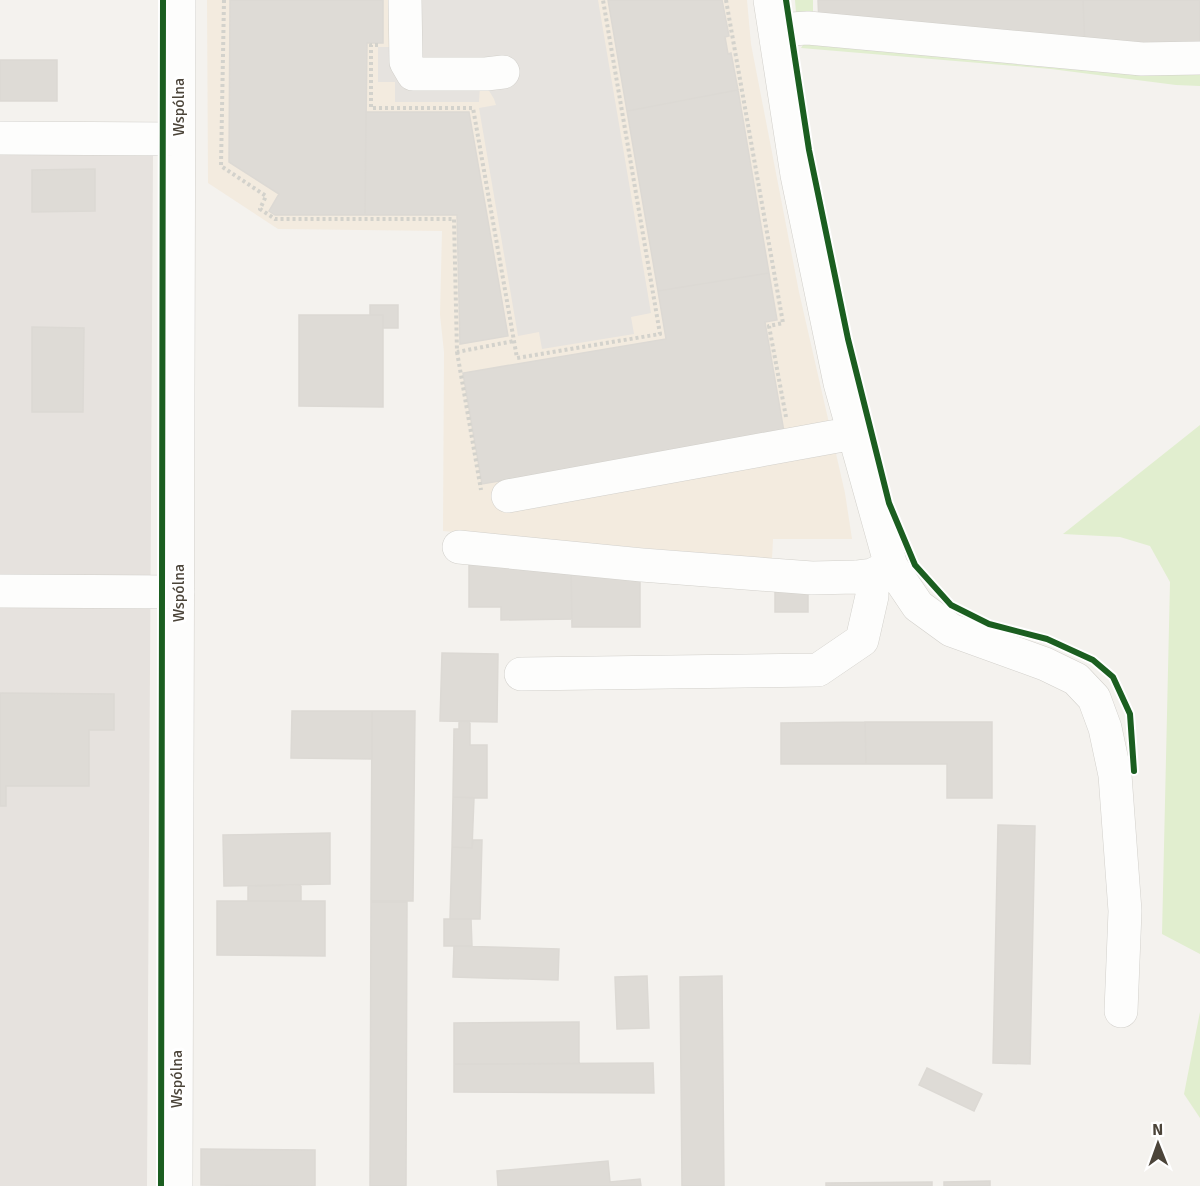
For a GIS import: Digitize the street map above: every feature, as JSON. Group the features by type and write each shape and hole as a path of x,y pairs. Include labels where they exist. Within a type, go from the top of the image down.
{"street":[{"name":"Wspólna","path":"176,1186 179,0"},
{"path":"405,0 406,62 413,74 503,72"},
{"path":"521,674 818,670 862,640 872,596 882,571 797,175 770,0"},
{"path":"775,33 808,28 1142,59 1200,58"},
{"path":"0,138 178,139"},
{"path":"494,493 854,433"},
{"path":"459,547 642,565 812,578 856,577 882,571"},
{"path":"882,571 918,606 951,630 1055,669 1076,679 1094,698 1105,728 1115,775 1125,911 1121,1011"},
{"path":"0,591 178,592"}],"path":[{"path":"224,0 220,166 266,196 260,209 275,219 454,219 457,352 494,493"},
{"path":"388,45 371,45 371,108 473,108 517,358 660,334 603,0"},
{"path":"726,0 783,323 769,326 788,424"},
{"path":"457,352 514,341"}],"shaded area":[{"path":"207,0 747,0 751,44 799,292 845,493 852,539 773,539 772,559 443,531 444,352 440,315 442,231 278,229 208,183"},
{"path":"395,0 598,0 651,313 631,317 634,334 542,349 539,332 518,336 479,108 496,105 494,99 488,89 480,86 479,102 395,102 395,82 378,82 378,47 395,47"},
{"path":"0,153 153,155 147,1186 0,1186"}],"green space":[{"path":"795,0 813,0 813,13 796,13"},
{"path":"808,43 1200,65 1200,86 1051,69 801,48"},
{"path":"1200,425 1200,954 1162,934 1170,582 1150,546 1120,537 1063,534"},
{"path":"1200,1012 1200,1118 1184,1094"}],"building":[{"path":"230,0 383,0 383,43 367,43 365,215 275,215 269,211 279,194 229,162"},
{"path":"608,0 722,0 729,36 725,37 728,54 731,53 738,90 627,111"},
{"path":"818,0 1083,0 1085,48 819,24"},
{"path":"1083,0 1200,0 1200,51 1085,48"},
{"path":"0,60 57,60 57,101 0,101"},
{"path":"738,90 769,273 658,291 627,111"},
{"path":"366,112 469,112 508,336 460,344 457,215 365,215"},
{"path":"95,169 95,211 32,212 32,170"},
{"path":"769,273 777,320 765,322 784,432 482,484 463,373 666,339 658,291"},
{"path":"370,305 398,305 398,328 383,328 383,315 370,315"},
{"path":"299,315 383,315 383,407 299,406"},
{"path":"32,327 84,328 83,412 32,412"},
{"path":"469,563 571,567 572,619 501,620 501,607 469,607"},
{"path":"640,573 640,627 572,627 571,574"},
{"path":"775,586 808,592 808,612 775,612"},
{"path":"442,653 498,654 497,722 440,721"},
{"path":"0,693 114,694 114,730 89,730 89,786 6,786 6,806 0,806"},
{"path":"292,711 372,711 372,759 291,758"},
{"path":"372,711 415,711 413,901 371,901"},
{"path":"459,721 470,721 470,745 487,745 487,798 453,797 454,729 459,729"},
{"path":"865,722 866,764 781,764 781,723"},
{"path":"865,722 992,722 992,798 947,798 947,764 866,764"},
{"path":"453,797 474,798 472,848 452,847"},
{"path":"998,825 1035,826 1030,1064 993,1063"},
{"path":"330,833 330,884 224,886 223,835"},
{"path":"473,840 482,840 480,919 450,919 452,847 472,848"},
{"path":"301,885 301,901 248,901 248,886"},
{"path":"217,901 325,901 325,956 217,955"},
{"path":"371,902 407,902 406,1186 370,1186"},
{"path":"444,919 471,919 472,946 444,946"},
{"path":"454,946 559,949 558,980 453,977"},
{"path":"647,976 649,1028 617,1029 615,977"},
{"path":"722,976 724,1186 682,1186 680,977"},
{"path":"579,1022 579,1064 454,1064 454,1023"},
{"path":"653,1063 654,1093 454,1092 454,1064"},
{"path":"927,1068 982,1094 974,1111 919,1085"},
{"path":"201,1149 315,1150 315,1186 201,1185"},
{"path":"608,1161 610,1182 640,1179 641,1186 498,1186 497,1171"},
{"path":"990,1181 990,1186 944,1186 944,1182"},
{"path":"932,1182 932,1186 826,1186 826,1183"}],"cycle path":[{"path":"161,1186 163,0"},
{"path":"786,0 809,150 848,339 889,503 915,565 951,605 989,624 1047,639 1093,660 1113,677 1130,714 1134,771"}]}
